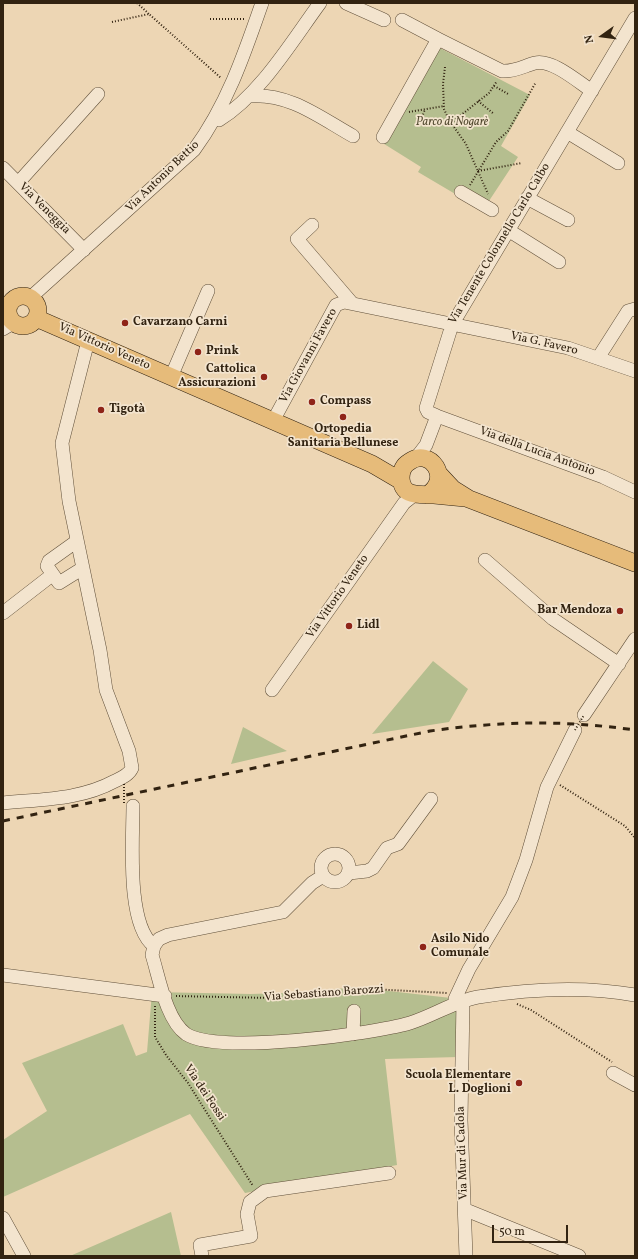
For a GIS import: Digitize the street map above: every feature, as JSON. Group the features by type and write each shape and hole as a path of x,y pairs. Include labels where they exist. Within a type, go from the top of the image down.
{"main road":[{"path":"26,296 30,298 37,307 36,318 32,324 19,326 7,316 10,303 17,297 26,296"},
{"name":"Via Vittorio Veneto","path":"36,318 372,464 411,493 469,499"},
{"name":"Via Vittorio Veneto","path":"372,464 419,457 434,463 439,474 452,489 469,499 635,563"},
{"name":"Via Vittorio Veneto","path":"411,493 401,474 419,457"},
{"name":"Via Vittorio Veneto","path":"411,493 437,486 439,474"}],"street":[{"name":"Via Antonio Bettio","path":"30,298 194,150 215,119 231,86 262,3"},
{"path":"215,119 219,120 226,116 249,96 320,3"},
{"path":"346,3 384,20"},
{"name":"Via Tenente Colonnello Carlo Calbo","path":"437,416 428,412 426,408 452,324 635,18"},
{"path":"402,20 502,71 510,71 537,63 546,62 592,91"},
{"path":"383,137 438,39"},
{"path":"18,184 98,94"},
{"path":"249,96 266,95 289,101 353,136"},
{"path":"567,132 618,163"},
{"name":"Via Veneggia","path":"3,168 84,250"},
{"name":"Via Tenente Colonnello Carlo Calbo","path":"463,193 492,210"},
{"path":"527,198 568,220"},
{"name":"Via Giovanni Favero","path":"312,224 297,239 351,302"},
{"path":"508,230 559,262"},
{"path":"171,377 208,291"},
{"name":"Via Giovanni Favero","path":"273,421 336,305 344,302 351,302 452,324"},
{"path":"598,358 628,311 635,309"},
{"name":"Via G. Favero","path":"452,324 568,348 635,370"},
{"path":"3,803 86,794 101,789 123,777 132,768 129,752 106,690 100,650 68,500 62,443 88,341"},
{"path":"419,457 437,416"},
{"name":"Via della Lucia Antonio","path":"437,416 603,476 635,492"},
{"name":"Via Vittorio Veneto","path":"272,690 411,493"},
{"path":"77,540 48,562 48,567 57,582 61,583 82,568"},
{"path":"485,560 553,619 619,664"},
{"path":"3,613 52,575"},
{"path":"584,715 635,639"},
{"path":"460,999 469,969 512,897 526,860 549,783 575,730"},
{"path":"349,873 367,871 373,868 387,848 398,844 431,799"},
{"path":"129,806 134,895 143,934 154,946"},
{"path":"333,854 338,854 346,859 350,868 349,873 344,880 340,882 330,882 321,872 322,862 325,858 333,854"},
{"path":"323,876 312,883 283,912 168,935 159,939 154,946 152,955 160,996 175,1022 186,1034 198,1039 228,1042 263,1042 353,1034 412,1022 460,999 572,990 635,995"},
{"path":"3,975 160,996"},
{"name":"Via Mur di Cadola","path":"460,999 461,1120 466,1210 466,1256"},
{"name":"Via Sebastiano Barozzi","path":"353,1034 354,1011"},
{"path":"614,1069 635,1085"},
{"path":"202,1256 200,1245 251,1236 247,1214 250,1202 265,1191 389,1173"},
{"path":"466,1210 579,1256"},
{"path":"3,1218 24,1256"}],"path":[{"path":"136,3 231,86"},
{"path":"112,22 149,14"},
{"path":"210,20 257,19"},
{"path":"445,67 443,84 444,106 451,123 466,144 488,196"},
{"path":"451,123 494,86 502,71"},
{"path":"463,193 496,142 508,131 536,82"},
{"path":"494,86 508,94"},
{"path":"478,101 494,114"},
{"path":"398,109 411,112 444,106"},
{"path":"420,123 425,109"},
{"name":"Via Tenente Colonnello Carlo Calbo","path":"478,170 522,162"},
{"path":"575,730 584,715"},
{"path":"549,783 625,826 635,838"},
{"path":"124,784 129,806"},
{"name":"Via Sebastiano Barozzi","path":"160,996 270,998 371,989 449,993 460,999"},
{"path":"500,995 500,1000 512,1001 531,1010 614,1069"},
{"name":"Via dei Fossi","path":"160,996 155,1037 166,1055 192,1089 251,1182 258,1196"}],"green space":[{"name":"Parco di Nogarè","path":"434,45 530,95 501,146 518,157 483,210 484,211 418,172 421,167 381,142"},
{"path":"433,661 468,689 449,722 372,734"},
{"path":"243,727 287,751 231,764"},
{"path":"353,987 460,999 458,1057 385,1059 397,1165 245,1193 190,1114 3,1197 3,1140 47,1111 22,1063 123,1024 136,1056 147,1052 152,992 251,994 313,992"},
{"path":"171,1212 181,1256 70,1256"}],"railway":[{"path":"3,821 430,731 482,725 532,723 557,723 635,730"}],"place":[{"name":"Cavarzano Carni","path":"125,323"},
{"name":"Prink","path":"198,352"},
{"name":"Cattolica Assicurazioni","path":"264,377"},
{"name":"Compass","path":"312,402"},
{"name":"Tigotà","path":"101,410"},
{"name":"Ortopedia Sanitaria Bellunese","path":"343,417"},
{"name":"Bar Mendoza","path":"620,611"},
{"name":"Lidl","path":"349,626"},
{"name":"Asilo Nido Comunale","path":"423,947"},
{"name":"Scuola Elementare L. Doglioni","path":"519,1083"}]}
